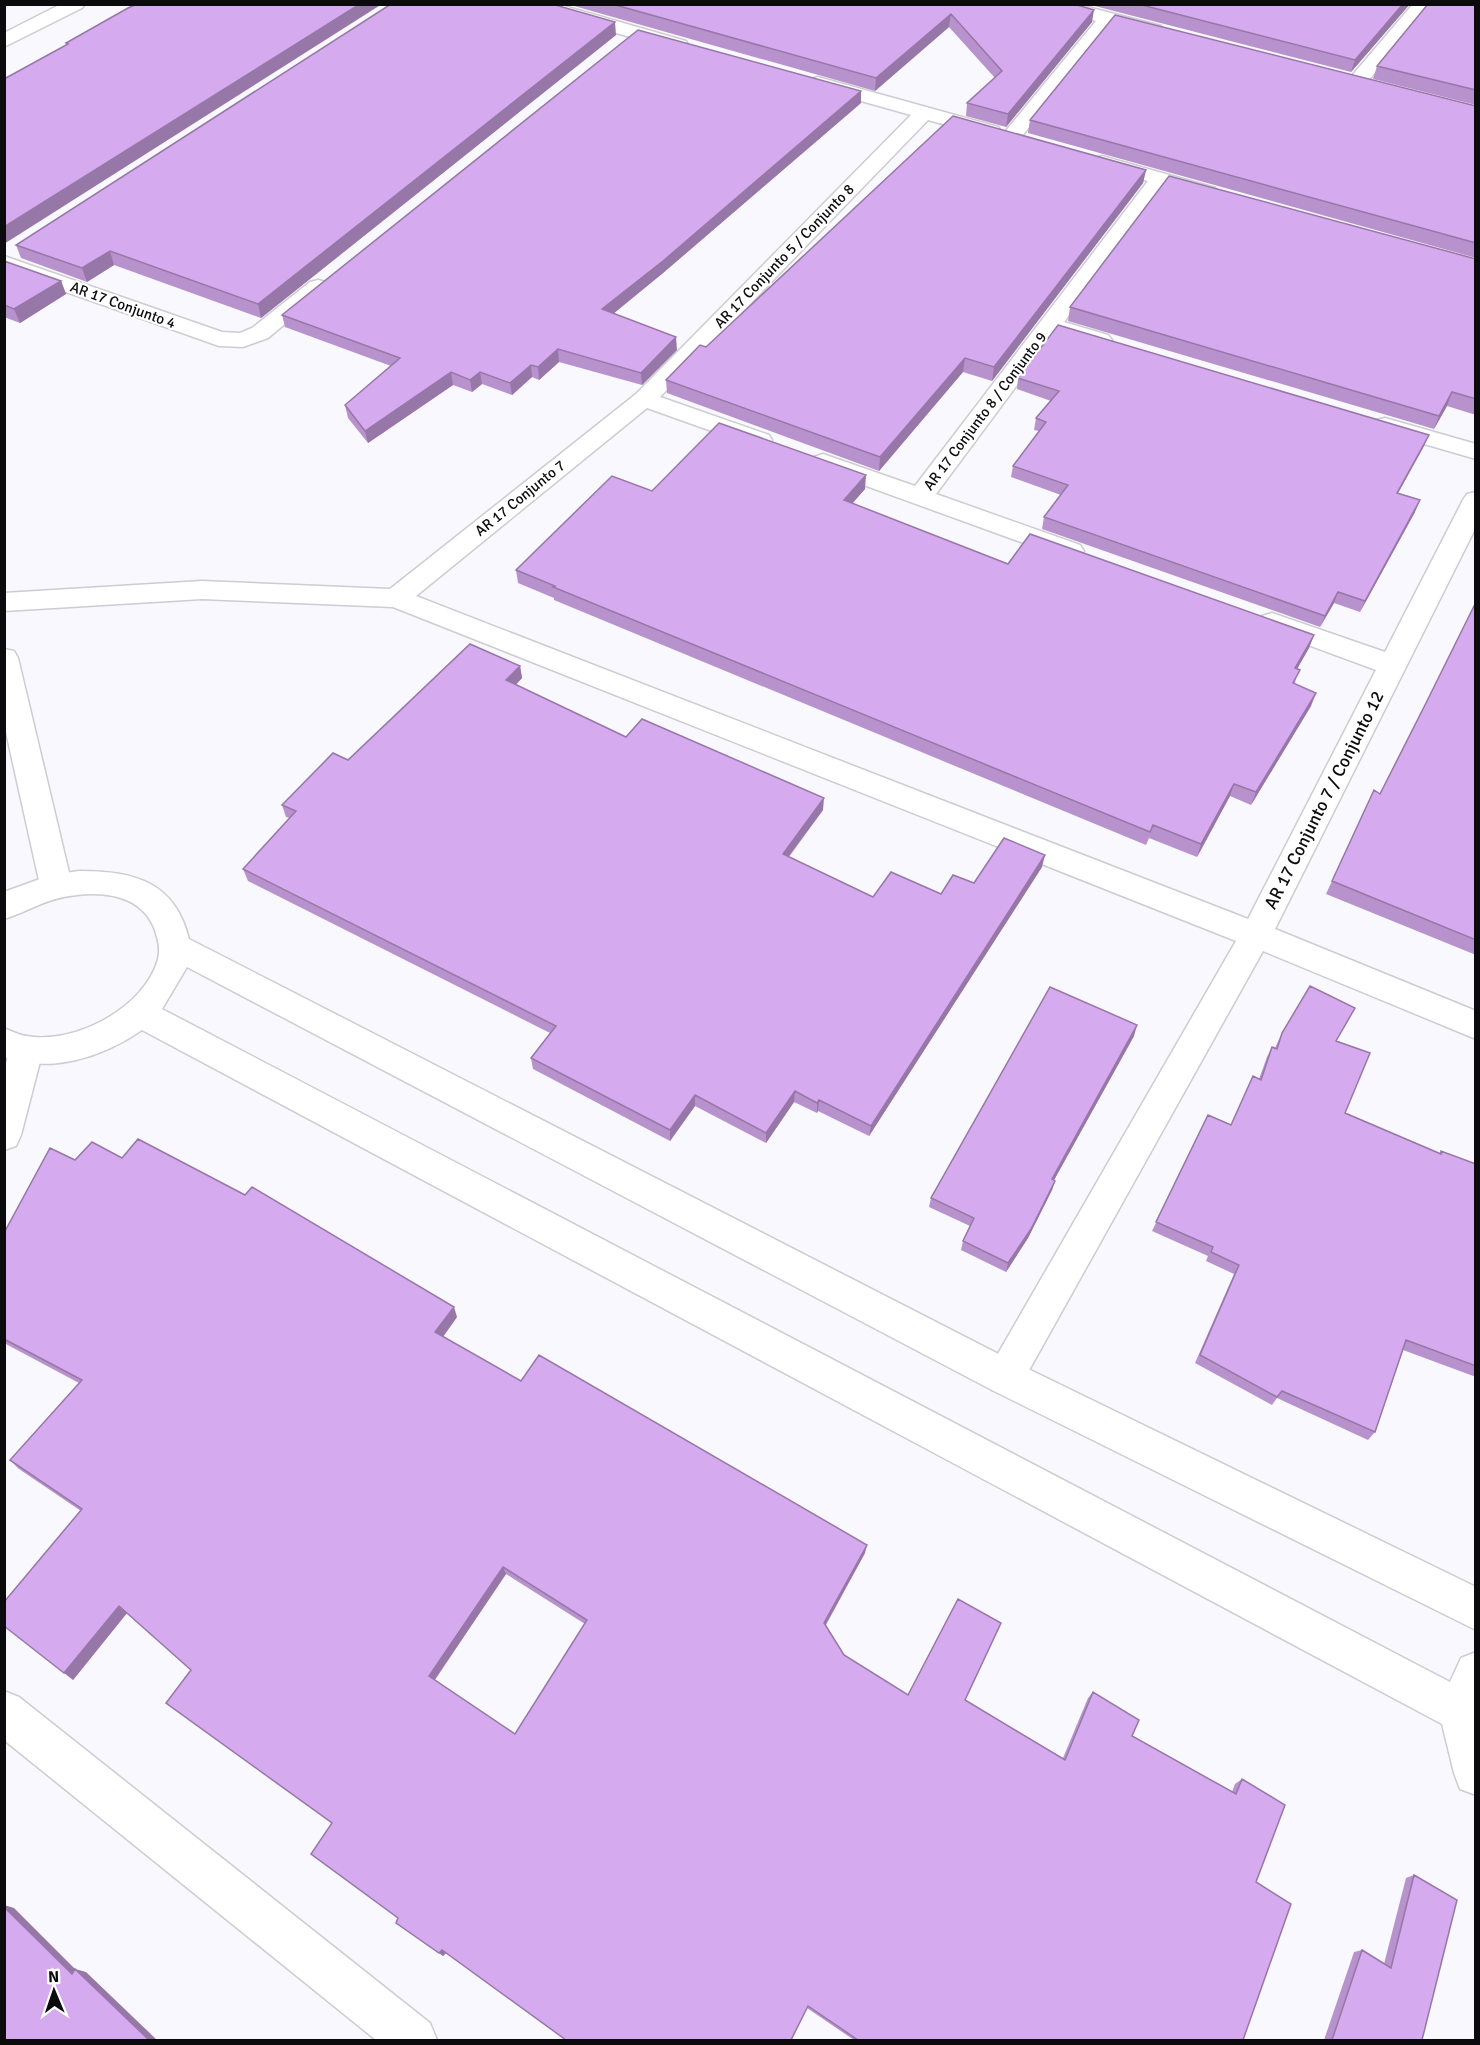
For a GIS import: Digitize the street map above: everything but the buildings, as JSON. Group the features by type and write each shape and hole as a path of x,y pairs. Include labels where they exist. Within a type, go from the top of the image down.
{"street":[{"path":"4,41 76,4"},
{"path":"535,4 702,51"},
{"path":"1052,4 1176,35"},
{"path":"1357,81 1423,4"},
{"path":"1011,137 1108,18"},
{"path":"617,47 635,32"},
{"path":"1335,76 1379,87"},
{"path":"802,79 1034,143"},
{"name":"AR 17 Conjunto 5 / Conjunto 8","path":"644,399 924,113"},
{"path":"1080,156 1227,197"},
{"name":"AR 17 Conjunto 8 / Conjunto 9","path":"920,497 1160,178"},
{"path":"4,260 24,245"},
{"name":"AR 17 Conjunto 4","path":"4,260 219,339 243,340 260,333 333,274"},
{"path":"1050,325 1117,345"},
{"path":"644,399 1100,561"},
{"name":"AR 17 Conjunto 7","path":"396,598 644,399"},
{"path":"1364,418 1476,452"},
{"name":"AR 17 Conjunto 7 / Conjunto 12","path":"1005,1377 1256,935 1476,500"},
{"path":"4,602 202,590 396,598 1256,935 1476,1026"},
{"path":"1246,613 1392,665"},
{"path":"4,658 56,885"},
{"path":"4,1135 15,1046 66,1048 106,1035 140,1012 166,981 176,947 170,921 153,899 125,885 92,880 56,885 5,906"},
{"path":"176,947 1005,1377 1476,1609"},
{"path":"140,1012 1468,1692 1476,1773"},
{"path":"4,1712 413,2040"}]}
